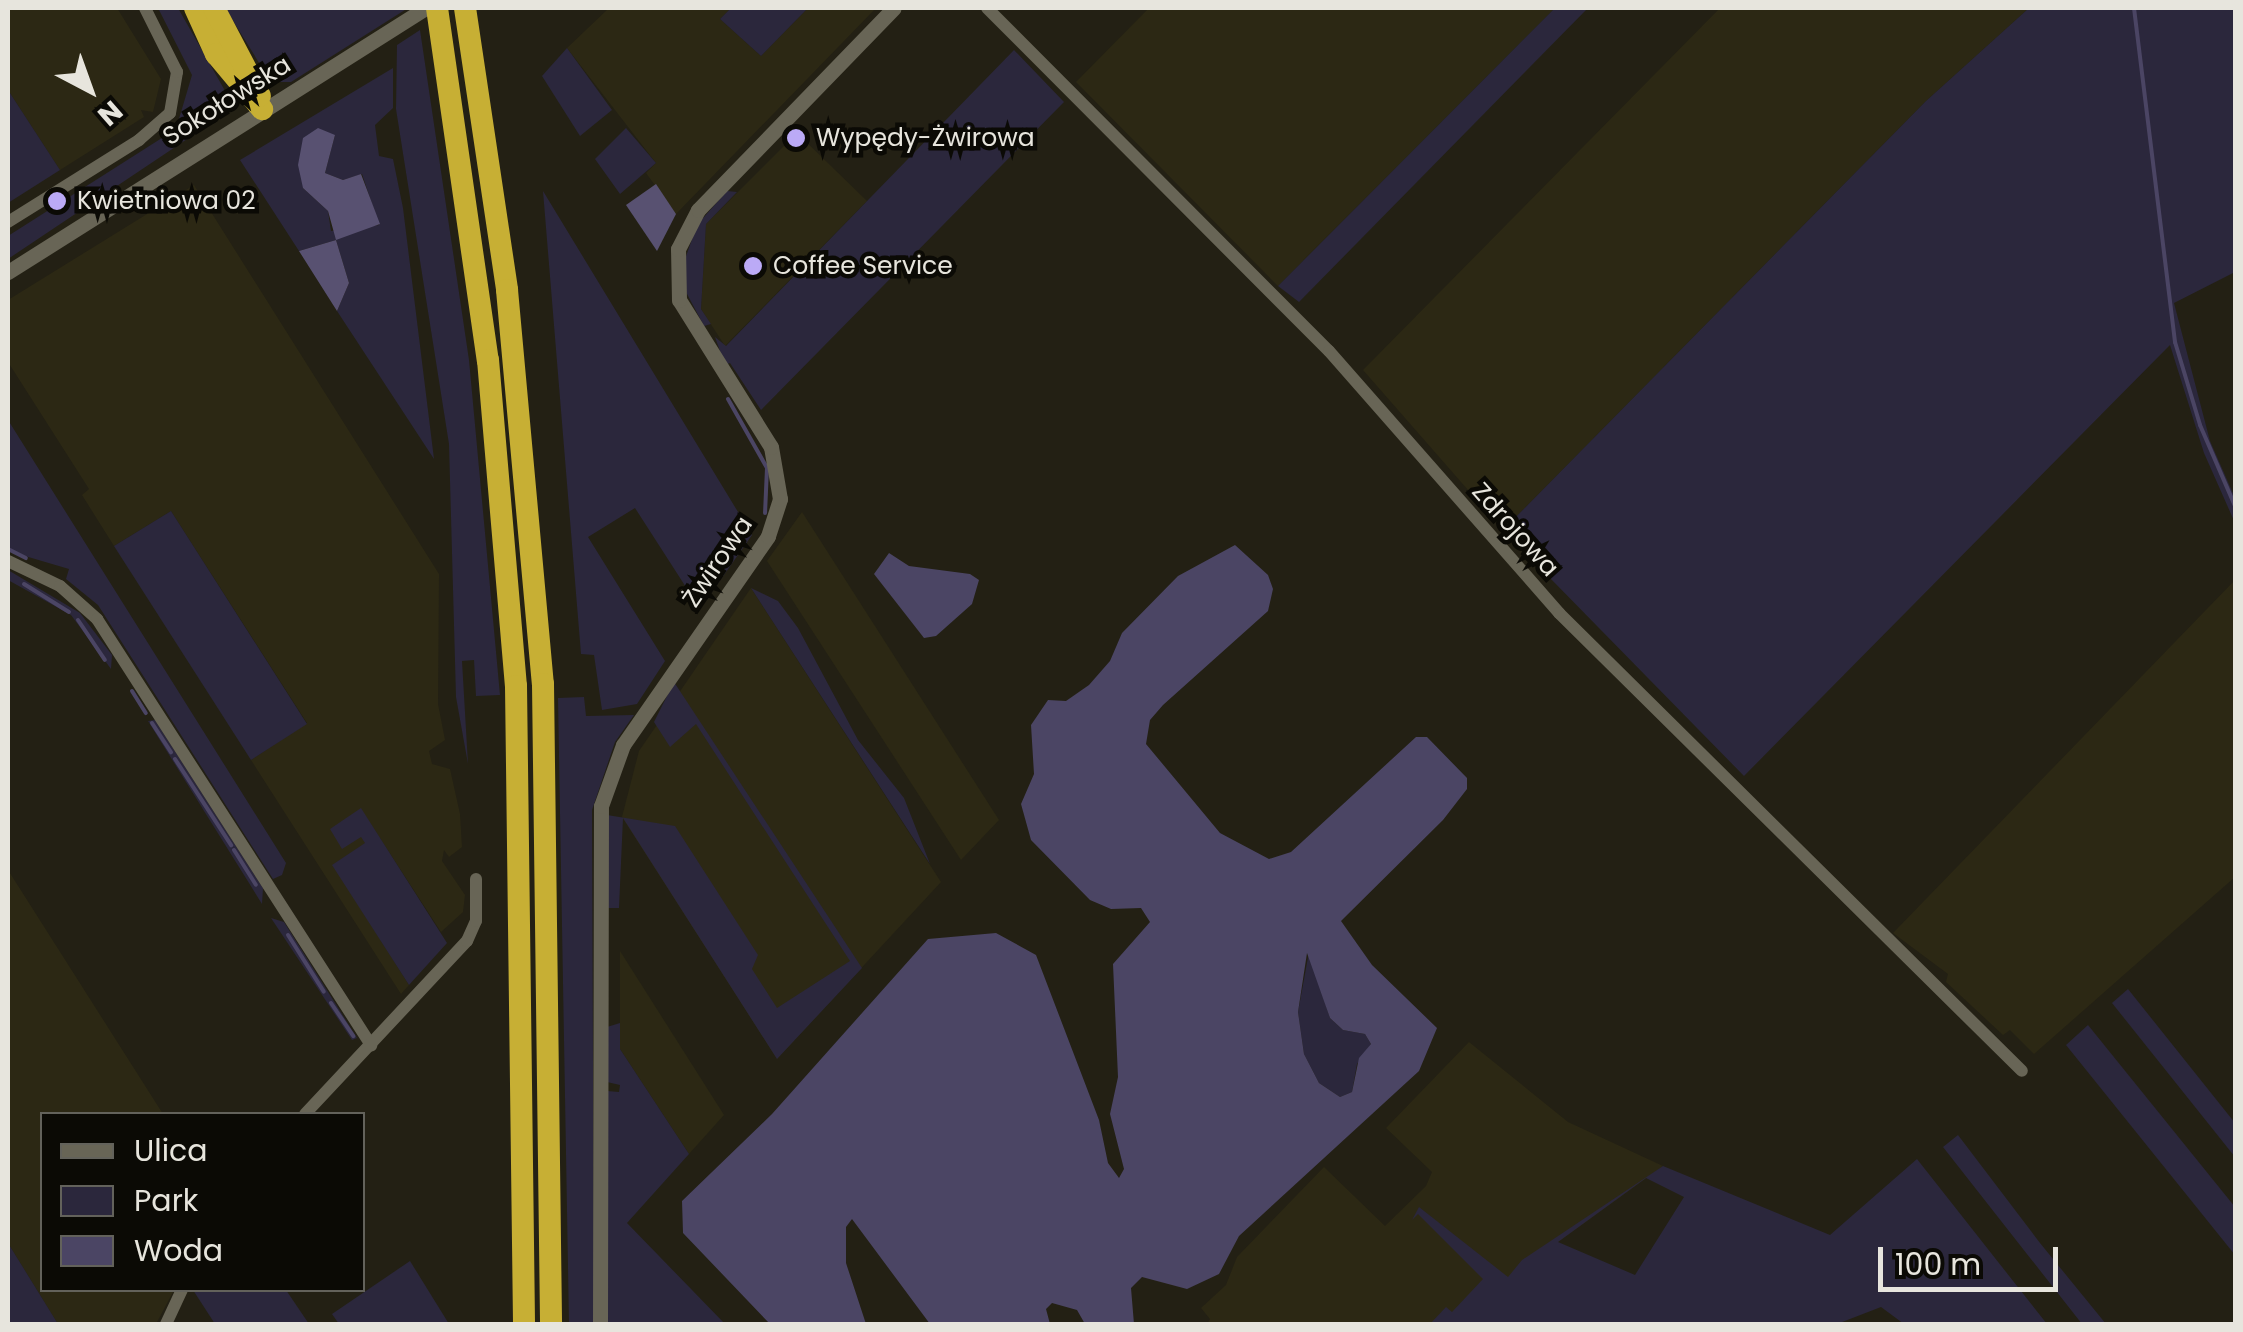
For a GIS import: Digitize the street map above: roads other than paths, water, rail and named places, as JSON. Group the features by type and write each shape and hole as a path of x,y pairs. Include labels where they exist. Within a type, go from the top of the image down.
{"highway":[{"path":"194,8 216,54 262,110"},
{"path":"214,8 259,90 262,110"},
{"path":"437,8 488,360 516,686 524,1324"},
{"path":"465,8 503,254 543,684 551,1324"}],"street":[{"path":"8,222 139,140 170,113 177,72 145,8"},
{"name":"Sokołowska","path":"8,272 425,8"},
{"name":"Żwirowa","path":"600,1324 598,826 610,772 768,536 780,499 772,448 684,312 675,260 698,210 894,8"},
{"name":"Zdrojowa","path":"986,8 1329,351 1559,613 2022,1071"},
{"path":"8,561 60,586 98,619 371,1045"},
{"path":"306,1112 470,936 476,879"},
{"path":"166,1324 181,1292"}],"water":[{"path":"1235,545 1268,575 1273,589 1268,611 1150,720 1146,744 1220,833 1269,859 1291,852 1416,737 1427,737 1467,778 1467,789 1443,820 1341,921 1372,965 1437,1028 1419,1071 1239,1236 1219,1274 1187,1289 1142,1277 1131,1288 1134,1324 1085,1324 1077,1310 1052,1303 1046,1309 1050,1324 930,1324 852,1219 846,1227 846,1263 866,1324 770,1324 683,1233 682,1201 772,1114 928,939 996,933 1036,955 1099,1120 1108,1163 1119,1178 1124,1169 1110,1114 1118,1077 1113,964 1150,922 1141,908 1111,909 1090,900 1031,840 1021,804 1034,774 1031,725 1048,700 1066,701 1089,685 1110,661 1122,633 1178,576","holes":["1307,953 1330,1018 1343,1030 1365,1034 1371,1044 1359,1058 1352,1092 1340,1097 1319,1083 1304,1054 1298,1012"]},
{"path":"889,553 909,566 970,574 979,580 972,604 936,636 924,638 874,574"}],"waterway":[{"path":"2134,8 2175,342 2200,425 2236,508"},
{"path":"728,399 767,468 765,513"},
{"path":"8,549 26,558"},
{"path":"24,584 69,612"},
{"path":"78,620 105,660"},
{"path":"132,691 146,713"},
{"path":"152,723 171,752"},
{"path":"175,759 231,845"},
{"path":"234,850 256,885"},
{"path":"288,935 324,992"},
{"path":"331,1003 353,1036"}],"place":[{"name":"Wypędy-Żwirowa","path":"796,138"},
{"name":"Kwietniowa 02","path":"57,201"},
{"name":"Coffee Service","path":"753,266"}]}
